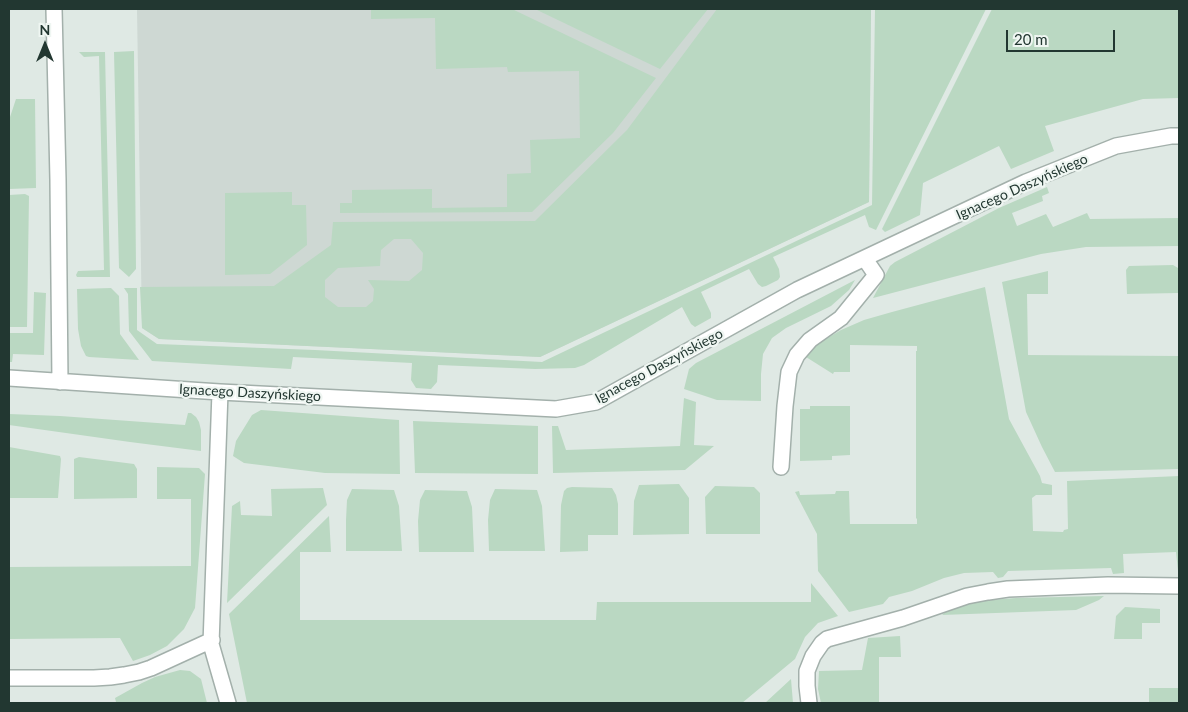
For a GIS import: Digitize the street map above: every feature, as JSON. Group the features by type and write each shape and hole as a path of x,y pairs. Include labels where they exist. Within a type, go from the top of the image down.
{"street":[{"path":"54,9 60,382"},
{"name":"Ignacego Daszyńskiego","path":"9,378 220,392 556,409 596,402 797,290 1026,182 1116,146 1179,136"},
{"path":"781,466 789,372 797,355 810,340 841,318 876,275 865,258"},
{"path":"220,392 211,644 228,703"},
{"path":"809,703 806,686 807,671 813,656 822,643 828,639 903,618 967,596 988,592 1008,589 1108,585 1179,586"},
{"path":"9,678 110,678 132,674 151,668 212,640"}],"shaded area":[{"path":"137,9 871,9 869,202 540,357 159,339 142,328"}],"green space":[{"path":"371,9 512,9 656,78 613,133 532,212 340,213 340,203 352,203 352,190 432,189 432,208 507,207 507,174 531,173 530,140 580,138 579,71 508,72 507,67 436,69 435,18 371,19"},
{"path":"535,9 708,9 660,69"},
{"path":"717,9 871,9 869,202 540,357 159,339 142,328 140,287 274,286 331,245 333,222 535,221 627,130","holes":["394,239 411,239 423,253 422,270 409,281 368,280 374,289 373,301 366,307 338,307 325,297 325,280 338,268 380,266 381,250"]},
{"path":"875,9 986,9 876,230 869,227 865,215 773,257 779,269 780,277 766,286 762,287 758,284 749,269 701,292 711,313 711,318 695,327 691,324 682,307 584,365 575,368 535,369 438,365 437,382 431,389 416,388 411,380 412,363 293,357 291,369 152,361 129,331 128,294 124,288 137,288 137,330 157,344 542,362 872,205"},
{"path":"992,9 1179,9 1179,98 1143,99 1045,126 1054,151 1011,169 999,146 923,183 920,215 885,232 882,229"},
{"path":"134,51 136,269 129,277 119,268 114,52"},
{"path":"79,52 105,52 110,277 77,277 76,275 78,271 104,270 99,56 84,57"},
{"path":"16,99 35,99 36,188 9,189 9,120"},
{"path":"1047,187 1049,193 1042,196 1043,201 1012,213 1017,226 1046,214 1053,227 1087,213 1090,219 1179,218 1179,246 1086,247 1041,254 873,298 890,266 895,262 999,208"},
{"path":"292,192 292,205 306,205 307,245 270,274 225,275 225,193"},
{"path":"25,194 29,196 27,327 9,327 9,195"},
{"path":"1173,265 1178,268 1178,293 1127,294 1126,270 1129,266"},
{"path":"1048,271 1048,294 1027,294 1028,355 1179,356 1179,469 1055,472 1026,412 1002,282"},
{"path":"855,280 849,290 831,306 786,328 772,338 763,354 761,401 717,400 684,389 689,369 696,363"},
{"path":"985,287 1009,419 1042,483 1052,485 1052,495 1036,495 1032,498 1033,531 1063,532 1068,529 1067,481 1179,476 1179,571 1176,552 1123,554 1124,573 1113,574 1111,568 1008,571 1003,577 998,578 993,572 964,573 889,597 883,604 849,612 818,571 817,534 795,492 799,491 800,495 835,494 836,491 849,491 850,524 917,524 917,346 850,345 850,372 834,372 833,374 806,357 807,354 819,343 841,330 864,320"},
{"path":"111,288 119,296 120,334 139,360 89,357 86,356 81,346 78,329 77,289"},
{"path":"34,292 46,293 44,355 13,354 12,362 9,362 9,333 33,333"},
{"path":"684,398 696,402 694,445 714,446 685,470 553,473 552,426 558,426 566,450 680,446"},
{"path":"810,406 850,406 850,455 832,456 832,460 800,461 800,409 810,409"},
{"path":"261,410 399,420 400,474 325,473 244,463 233,456 236,441 252,415"},
{"path":"188,413 196,417 199,422 201,451 9,425 9,414 185,425"},
{"path":"413,421 538,426 538,474 415,473"},
{"path":"9,447 60,456 58,498 9,498"},
{"path":"79,457 134,464 137,469 137,498 74,499 74,459"},
{"path":"157,467 199,468 205,474 195,608 184,629 167,646 133,661 120,638 9,639 9,567 191,566 191,499 157,499"},
{"path":"679,484 689,498 689,534 633,535 634,501 639,485"},
{"path":"715,486 754,487 760,493 760,534 706,534 705,497"},
{"path":"572,487 612,488 618,504 618,535 588,535 588,551 560,552 561,505 564,491"},
{"path":"323,488 327,505 227,603 232,506 240,501 241,515 272,516 271,489"},
{"path":"352,489 394,490 399,506 402,551 346,551 347,500"},
{"path":"495,489 537,490 542,506 545,551 489,551 488,520 490,500"},
{"path":"425,490 467,491 472,507 474,552 419,552 418,521 420,500"},
{"path":"329,516 331,552 300,552 300,620 596,620 597,602 811,602 811,583 838,616 818,623 805,637 795,659 742,703 247,703 229,614"},
{"path":"1104,596 1076,610 942,615 962,605 990,600"},
{"path":"1125,607 1160,609 1160,623 1142,623 1142,639 1114,639 1116,616"},
{"path":"900,636 901,657 879,657 879,703 821,703 818,689 819,671 862,670 868,638"},
{"path":"180,670 190,671 201,679 207,703 116,702 115,698 142,683"},
{"path":"791,679 793,703 765,703"},
{"path":"1149,688 1179,688 1179,703 1149,703"}]}
